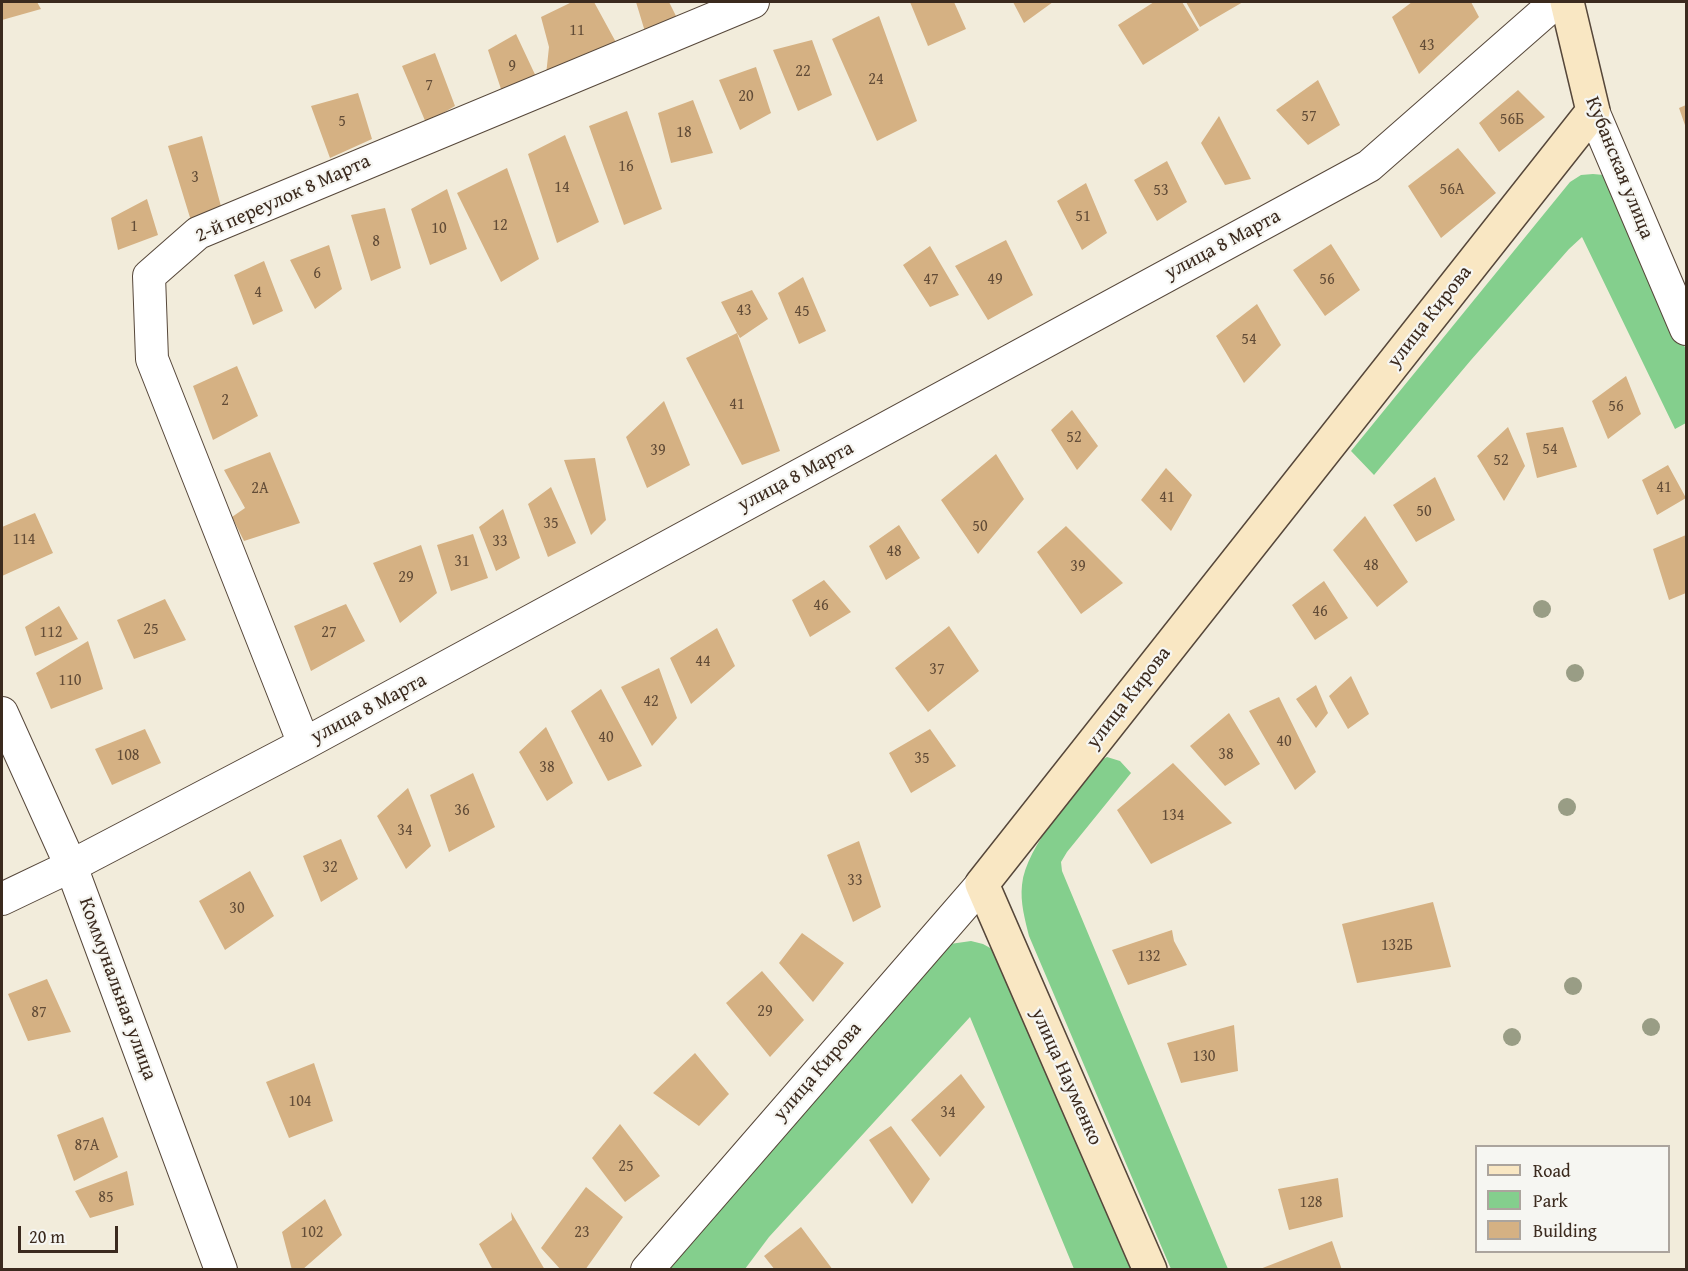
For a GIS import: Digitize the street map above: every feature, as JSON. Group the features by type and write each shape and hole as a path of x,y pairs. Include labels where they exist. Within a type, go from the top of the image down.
{"main road":[{"name":"Кубанская улица","path":"1567,2 1593,111"},
{"name":"улица Кирова","path":"982,884 1593,111"},
{"name":"улица Науменко","path":"982,884 1150,1269"}],"street":[{"name":"2-й переулок 8 Марта","path":"304,744 152,359 149,276 198,233 753,2"},
{"name":"улица 8 Марта","path":"2,899 71,866 304,744 1369,166 1556,2"},
{"name":"Кубанская улица","path":"1593,111 1686,329"},
{"name":"Коммунальная улица","path":"2,713 71,866 221,1269"},
{"name":"улица Кирова","path":"652,1267 982,884"}],"green space":[{"path":"1581,175 1604,175 1617,188 1686,350 1686,423 1675,429 1582,237 1471,360 1374,475 1351,451 1570,182"},
{"path":"1107,757 1120,761 1131,773 1067,852 1061,862 1062,871 1228,1269 1171,1269 1029,936 1026,924 1022,904 1022,885 1033,853 1066,804 1101,760"},
{"path":"971,941 992,949 1135,1269 1074,1269 970,1017 769,1237 745,1269 670,1269 668,1262 950,944"}],"building":[{"path":"2,2 37,2 41,9 2,20"},
{"path":"572,2 594,2 618,46 546,75 549,47 541,17"},
{"path":"636,2 669,2 677,18 646,35"},
{"path":"910,2 954,2 966,29 928,46"},
{"path":"1013,2 1053,2 1024,23"},
{"path":"1154,2 1182,2 1199,30 1143,65 1118,25"},
{"path":"1186,2 1243,2 1200,27"},
{"path":"1412,2 1471,2 1479,17 1419,74 1392,17"},
{"path":"879,16 917,121 877,141 832,39"},
{"path":"516,34 539,83 503,95 488,50"},
{"path":"812,40 832,95 798,111 773,50"},
{"path":"435,53 455,106 426,123 402,66"},
{"path":"756,67 771,113 740,130 719,80"},
{"path":"1318,80 1340,125 1308,145 1276,110"},
{"path":"1518,90 1545,117 1499,152 1479,123"},
{"path":"358,93 372,139 330,158 311,106"},
{"path":"693,100 713,153 671,163 658,113"},
{"path":"1686,105 1686,128 1679,108"},
{"path":"627,111 662,209 624,225 589,126"},
{"path":"1219,116 1251,179 1225,185 1201,143"},
{"path":"565,135 599,222 557,243 528,154"},
{"path":"202,136 222,210 192,224 168,146"},
{"path":"1458,148 1496,193 1441,238 1408,186"},
{"path":"1167,161 1187,202 1157,221 1134,180"},
{"path":"507,168 539,259 501,282 457,193"},
{"path":"1086,183 1107,233 1082,250 1057,201"},
{"path":"447,189 467,249 430,265 411,209"},
{"path":"147,199 158,235 118,250 111,218"},
{"path":"385,208 401,268 371,281 351,215"},
{"path":"1006,240 1033,295 988,320 955,266"},
{"path":"1331,244 1360,290 1325,316 1293,270"},
{"path":"329,245 342,289 315,309 290,260"},
{"path":"930,246 959,295 930,307 903,265"},
{"path":"264,261 283,311 253,325 234,275"},
{"path":"803,277 826,331 799,344 778,293"},
{"path":"752,290 768,319 740,338 721,302"},
{"path":"1257,304 1281,345 1244,383 1216,336"},
{"path":"737,333 780,451 742,465 686,358"},
{"path":"237,366 258,416 213,440 193,386"},
{"path":"1626,376 1641,414 1608,439 1592,401"},
{"path":"664,401 690,465 647,488 626,437"},
{"path":"1072,410 1098,446 1077,470 1051,430"},
{"path":"1508,427 1525,466 1504,501 1477,456"},
{"path":"1563,427 1577,467 1537,478 1526,433"},
{"path":"270,452 300,523 244,541 232,517 245,508 224,470"},
{"path":"996,454 1024,499 978,554 941,500"},
{"path":"595,458 606,520 591,535 564,460"},
{"path":"1668,465 1686,498 1657,515 1642,480"},
{"path":"1166,468 1192,495 1171,531 1141,500"},
{"path":"1435,477 1455,520 1416,542 1393,505"},
{"path":"551,487 576,543 548,557 528,504"},
{"path":"503,509 520,558 496,571 479,527"},
{"path":"35,513 53,553 2,576 2,527"},
{"path":"1365,516 1408,582 1377,607 1333,550"},
{"path":"899,525 920,558 886,580 869,546"},
{"path":"1066,526 1123,583 1081,614 1037,552"},
{"path":"473,534 488,578 451,591 437,545"},
{"path":"1686,535 1686,593 1669,600 1653,549"},
{"path":"421,545 437,593 400,623 373,563"},
{"path":"824,580 851,612 810,637 792,600"},
{"path":"1324,581 1348,618 1315,640 1292,605"},
{"path":"165,599 186,640 134,659 117,620"},
{"path":"346,604 365,641 311,671 294,626"},
{"path":"59,606 78,639 35,656 25,627"},
{"path":"949,626 979,671 928,712 895,668"},
{"path":"717,628 735,666 691,704 670,658"},
{"path":"88,641 103,689 51,709 36,673"},
{"path":"659,668 677,718 652,746 621,687"},
{"path":"1351,676 1369,714 1348,729 1329,696"},
{"path":"1316,685 1328,713 1316,728 1296,699"},
{"path":"601,689 642,766 608,781 571,711"},
{"path":"1279,697 1316,772 1295,790 1249,711"},
{"path":"1229,713 1260,764 1225,786 1190,746"},
{"path":"546,727 573,783 547,801 519,752"},
{"path":"145,729 161,763 112,785 95,749"},
{"path":"930,729 956,766 911,793 889,753"},
{"path":"1173,763 1232,823 1151,864 1117,810"},
{"path":"473,773 495,827 449,852 430,795"},
{"path":"408,788 431,846 406,869 377,816"},
{"path":"341,839 358,879 321,902 303,856"},
{"path":"859,841 881,907 853,922 827,855"},
{"path":"250,871 274,916 225,950 199,901"},
{"path":"1433,902 1451,967 1357,983 1342,924"},
{"path":"1172,930 1174,941 1187,965 1128,985 1112,950"},
{"path":"802,933 844,963 813,1002 779,963"},
{"path":"762,971 804,1020 770,1057 726,1003"},
{"path":"47,979 71,1032 28,1041 8,994"},
{"path":"1234,1025 1238,1071 1181,1083 1167,1043"},
{"path":"695,1053 729,1094 699,1126 653,1093"},
{"path":"314,1063 333,1121 289,1138 266,1082"},
{"path":"961,1074 985,1107 940,1157 911,1120"},
{"path":"103,1117 118,1157 74,1181 57,1135"},
{"path":"620,1124 660,1176 625,1202 592,1158"},
{"path":"891,1126 930,1179 912,1204 869,1140"},
{"path":"127,1171 134,1205 90,1218 75,1191"},
{"path":"1338,1178 1343,1217 1289,1230 1278,1189"},
{"path":"586,1187 623,1217 585,1270 561,1270 541,1248"},
{"path":"325,1199 342,1235 302,1270 292,1270 282,1232"},
{"path":"511,1212 545,1270 493,1270 479,1244 512,1220"},
{"path":"801,1227 833,1270 775,1270 764,1256"},
{"path":"1332,1241 1342,1270 1260,1270 1260,1269"}]}
